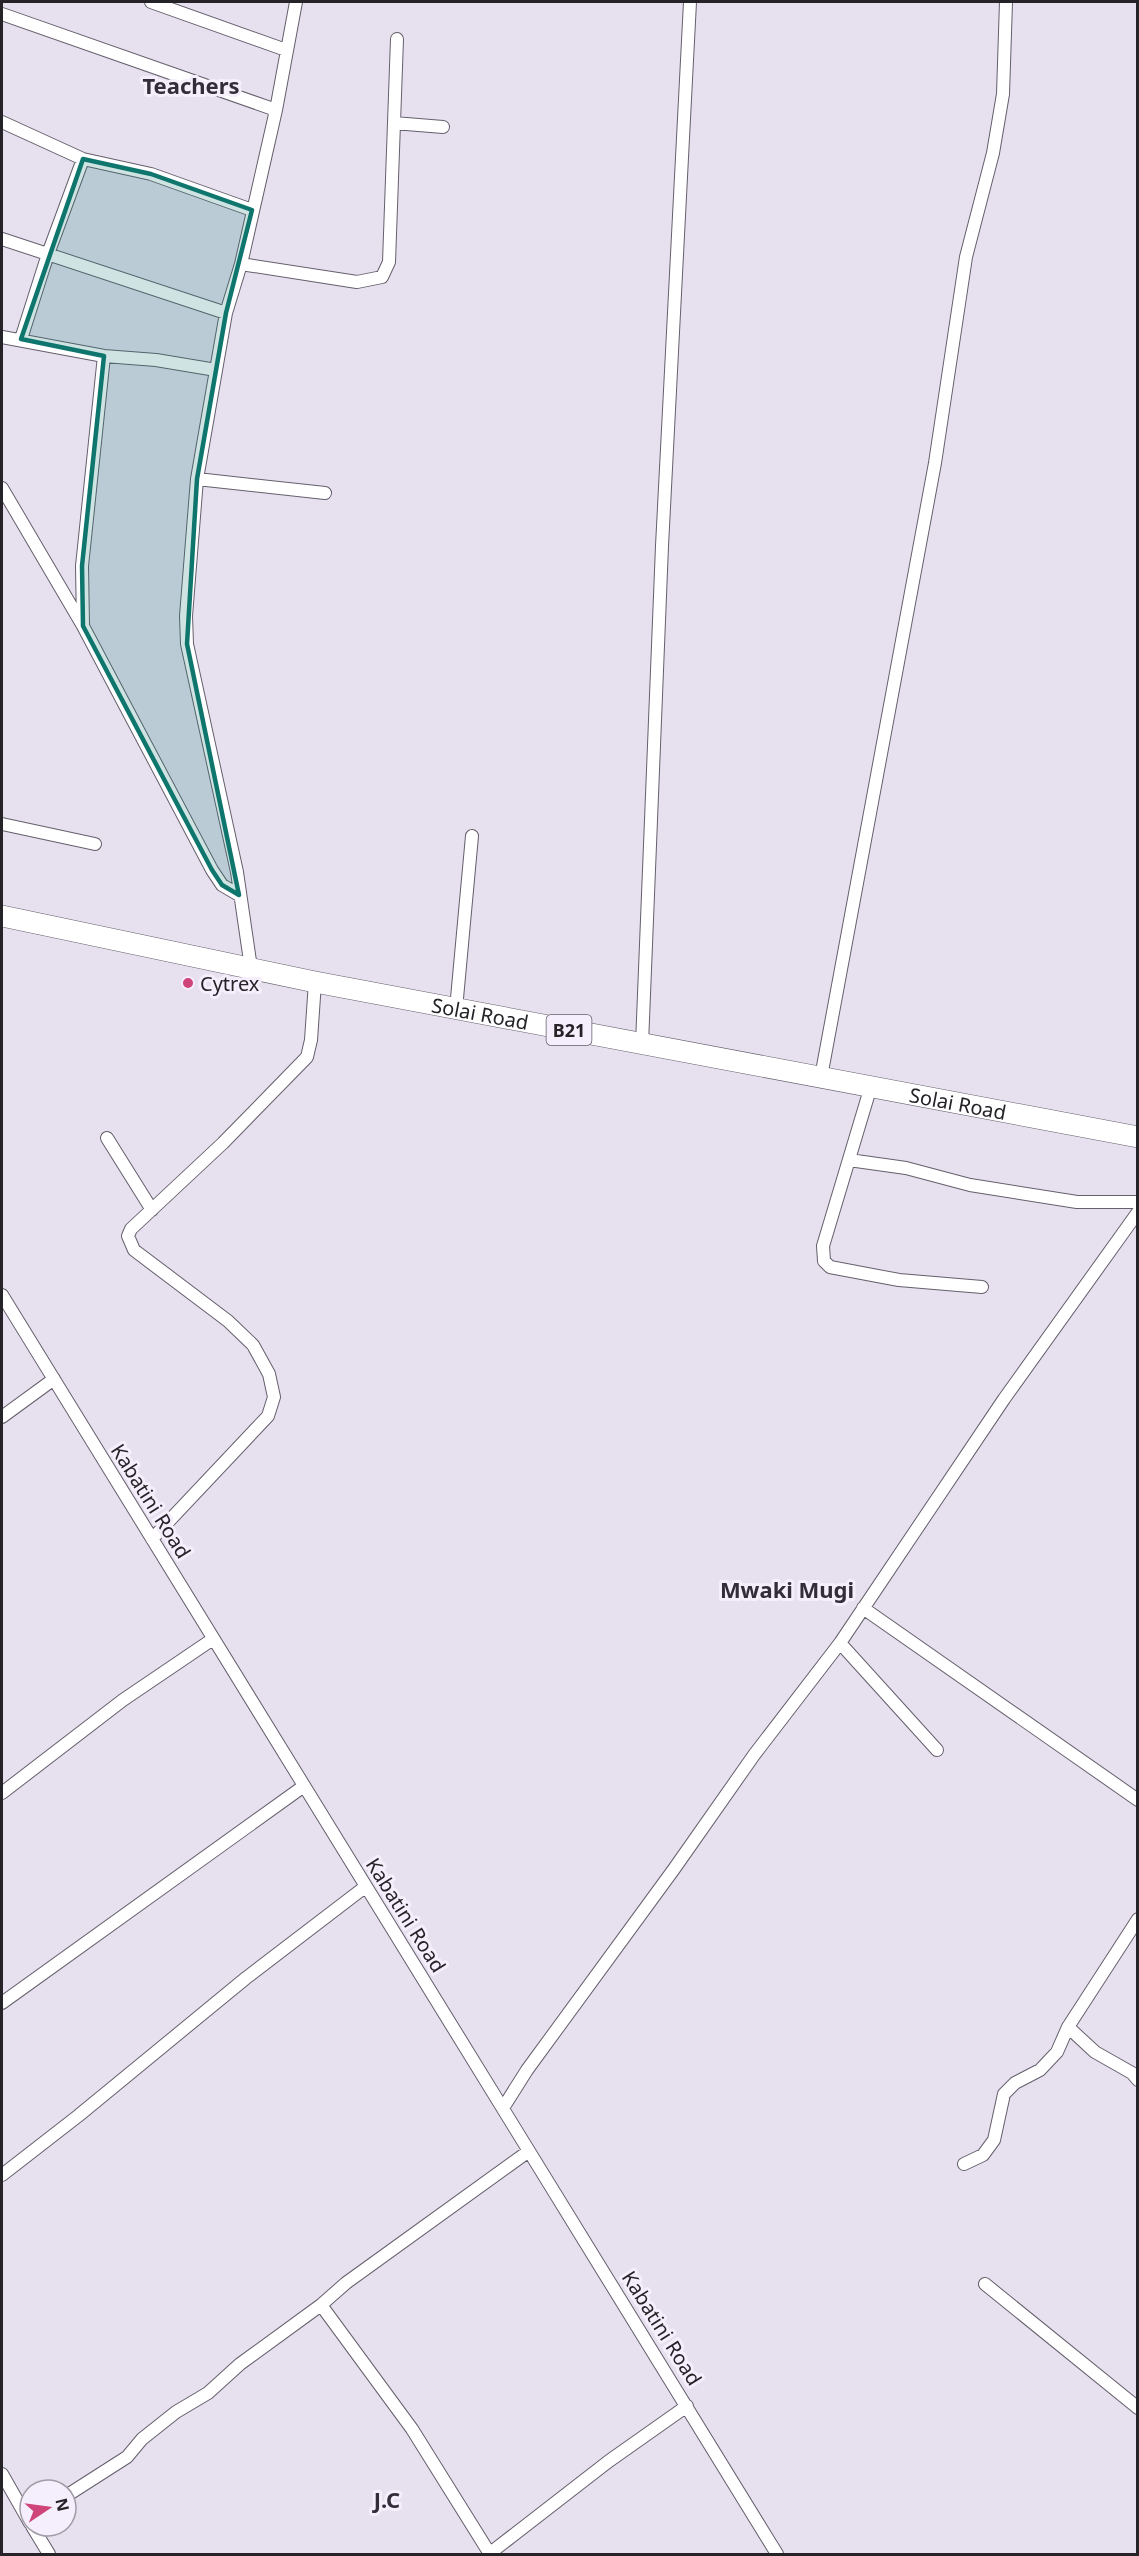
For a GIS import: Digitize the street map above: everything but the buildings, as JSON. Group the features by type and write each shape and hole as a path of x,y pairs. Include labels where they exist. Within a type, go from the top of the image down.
{"highway":[{"name":"Solai Road","path":"2,916 315,982 1137,1137"}],"street":[{"path":"151,2 286,50"},
{"path":"251,968 237,872 187,644 186,606 197,479 226,313 241,264 276,110 296,2"},
{"path":"642,1044 662,546 690,2"},
{"path":"821,1077 935,463 966,257 993,153 1003,94 1006,2"},
{"path":"2,14 276,110"},
{"path":"241,264 357,282 382,277 389,262 397,39"},
{"path":"2,122 84,159 151,174 252,210"},
{"path":"394,123 443,127"},
{"path":"21,339 48,254 84,159"},
{"path":"2,239 226,313"},
{"path":"2,337 104,356 156,360 216,370"},
{"path":"83,626 82,566 104,356"},
{"path":"197,479 325,493"},
{"path":"2,488 83,626 212,870 222,885 239,896"},
{"path":"2,824 95,844"},
{"path":"456,1009 472,836"},
{"path":"152,1539 268,1416 274,1397 269,1374 253,1345 228,1321 134,1250 128,1236 131,1229 224,1143 307,1057 311,1040 315,982"},
{"path":"871,1086 823,1246 824,1261 830,1267 899,1280 982,1287"},
{"path":"107,1138 152,1210"},
{"path":"849,1160 906,1168 970,1185 1077,1202 1137,1202"},
{"path":"503,2108 573,2006 754,1755 840,1643 1004,1399 1137,1212"},
{"name":"Kabatini Road","path":"2,1295 777,2554"},
{"path":"2,1417 54,1379"},
{"path":"863,1608 1137,1800"},
{"path":"2,1793 123,1700 213,1639"},
{"path":"840,1643 937,1750"},
{"path":"2,2003 304,1786"},
{"path":"2,2175 78,2116 246,1978 365,1887"},
{"path":"964,2164 983,2155 994,2140 1004,2094 1015,2083 1040,2070 1057,2052 1068,2027 1137,1919"},
{"path":"1068,2027 1095,2052 1132,2073 1137,2080"},
{"path":"78,2488 127,2457 142,2439 176,2412 208,2393 240,2364 321,2305 346,2283 530,2151"},
{"path":"985,2284 1137,2408"},
{"path":"321,2305 412,2429 490,2554 609,2461 687,2406"},
{"path":"2,2474 18,2502"},
{"path":"39,2538 49,2554"}],"highlighted area":[{"path":"83,159 151,174 252,210 226,313 197,479 187,644 239,895 222,885 212,870 83,626 82,566 104,356 21,339"}],"place":[{"name":"Cytrex","path":"188,983"}],"district":[{"name":"Teachers","path":"191,85"},
{"name":"Mwaki Mugi","path":"787,1589"},
{"name":"J.C","path":"387,2499"}]}
